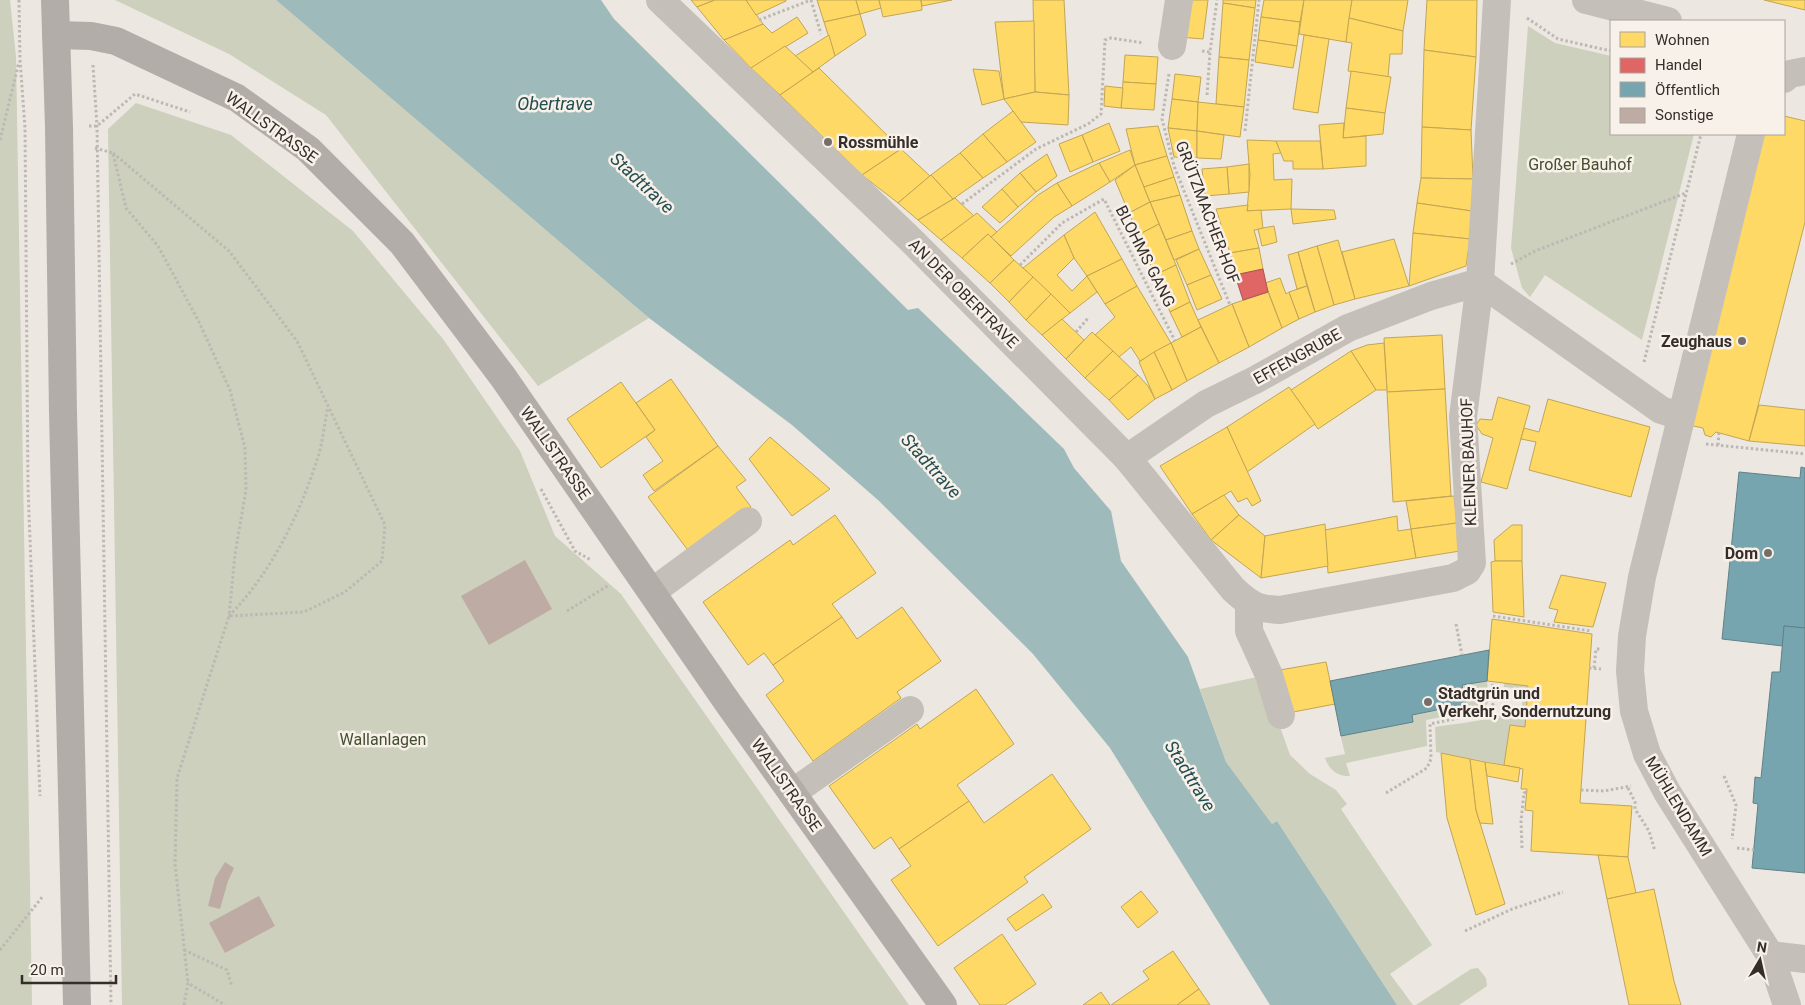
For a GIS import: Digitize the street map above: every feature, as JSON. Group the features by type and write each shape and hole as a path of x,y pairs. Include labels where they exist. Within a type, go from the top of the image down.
{"main road":[{"path":"55,0 60,152 63,413 77,1005"},
{"name":"WALLSTRASSE","path":"56,36 91,36 116,41 237,98 308,149 402,243 503,377 792,793 943,1005"}],"street":[{"name":"AN DER OBERTRAVE","path":"660,0 912,240 1127,458 1233,589 1249,604"},
{"path":"1171,58 1179,0"},
{"path":"1497,0 1480,282 1672,422 1751,135"},
{"path":"1586,0 1664,20"},
{"name":"EFFENGRUBE","path":"1127,458 1206,404 1255,380 1348,328 1431,296 1480,282"},
{"name":"KLEINER BAUHOF","path":"1249,604 1262,609 1280,610 1453,578 1467,571 1472,564 1472,553 1463,417 1480,282"},
{"name":"MÜHLENDAMM","path":"1672,422 1632,636 1630,671 1634,711 1647,754 1656,774 1770,955 1786,1005"},
{"path":"652,592 748,521"},
{"path":"1249,604 1249,631 1269,675 1281,715"},
{"path":"792,793 910,710"},
{"path":"1770,955 1805,959"}],"path":[{"path":"19,0 20,59 25,128 28,488 40,806"},
{"path":"759,20 811,0 821,34"},
{"path":"1245,131 1259,0"},
{"path":"1521,15 1558,38 1610,52"},
{"path":"962,204 1044,144 1088,124 1101,114 1105,40 1111,38 1171,58"},
{"path":"1207,95 1210,52"},
{"name":"GRÜTZMACHER-HOF","path":"1171,58 1162,119 1174,166 1230,305"},
{"path":"0,140 20,59"},
{"path":"111,1005 97,126 135,94 198,114"},
{"path":"1701,135 1644,362 1672,422 1718,445 1805,454"},
{"path":"60,152 96,148 112,153 229,251 297,341 385,525 382,562 345,592 304,612 229,616"},
{"path":"112,153 126,208 158,246 199,322 230,390 245,448 246,490 235,554 229,616 177,778 175,864 188,983 184,1005"},
{"path":"1480,282 1534,251 1686,193"},
{"name":"BLOHMS GANG","path":"1020,265 1062,223 1104,199 1175,341"},
{"path":"1076,332 1089,317"},
{"path":"229,616 251,594 289,531 318,459 328,406"},
{"path":"1718,445 1719,433"},
{"path":"540,486 575,550 598,564"},
{"path":"567,611 613,583"},
{"path":"1493,616 1592,631"},
{"path":"1456,624 1462,656"},
{"path":"1589,668 1599,669"},
{"path":"1386,793 1427,768 1431,759 1430,724 1488,712 1495,701 1492,682"},
{"path":"1581,790 1604,791 1628,788 1656,774"},
{"path":"1724,776 1736,805 1734,830"},
{"path":"1628,788 1635,802 1635,809 1649,831 1655,851"},
{"path":"1522,848 1521,822 1524,793 1527,792"},
{"path":"43,886 43,906"},
{"path":"1465,930 1512,909 1563,892"},
{"path":"0,950 43,896"},
{"path":"184,950 227,970 232,987"},
{"path":"188,983 225,1005"}],"green space":[{"path":"0,0 10,0 16,57 32,1005 0,1005"},
{"path":"115,0 276,0 649,318 538,386 326,115 229,54"},
{"name":"Großer Bauhof","path":"1528,26 1555,43 1610,56 1610,135 1694,135 1642,340 1545,275 1530,297 1522,288 1511,248"},
{"name":"Wallanlagen","path":"136,103 231,135 353,231 443,339 520,451 555,536 621,594 909,1005 122,1005 108,129"},
{"path":"1262,676 1290,755 1310,774 1336,790 1347,804 1341,809 1432,945 1390,974 1413,1005 1397,1005 1277,821 1272,824 1226,762 1200,689"},
{"path":"1487,681 1489,701 1484,709 1426,720 1427,746 1346,763 1350,776 1337,774 1331,769 1325,758 1345,754 1339,729 1466,704 1462,685"},
{"path":"1504,683 1528,686 1525,727 1510,725 1504,765 1436,752 1435,727 1493,718 1514,711 1522,706 1523,689 1504,687"},
{"path":"1478,968 1486,978 1487,986 1459,1005 1416,1005 1471,969"}],"water":[{"name":"Obertrave","path":"276,0 601,0 614,19 908,310 918,308 1064,449 1074,468 1111,511 1121,561 1188,657 1226,762 1272,824 1277,821 1397,1005 1270,1005 1110,748 1033,654 878,500 792,425 649,318"}],"building: Wohnen":[{"path":"691,0 715,0 697,7"},
{"path":"715,0 746,0 763,24 724,40 697,7"},
{"path":"746,0 786,0 786,1 756,15"},
{"path":"817,0 856,0 860,14 824,22"},
{"path":"856,0 879,0 881,8 860,14"},
{"path":"879,0 921,0 922,10 883,17"},
{"path":"921,0 952,0 922,6"},
{"path":"1033,0 1064,0 1069,95 1035,92"},
{"path":"1183,0 1208,0 1203,39 1179,37"},
{"path":"1223,0 1256,0 1255,8 1223,3"},
{"path":"1264,0 1304,0 1300,22 1261,17"},
{"path":"1304,0 1352,0 1346,42 1299,34"},
{"path":"1352,0 1408,0 1403,31 1349,18"},
{"path":"1427,0 1477,0 1476,57 1424,50"},
{"path":"1764,0 1805,0 1805,10"},
{"path":"1223,3 1255,8 1249,60 1219,57"},
{"path":"860,14 866,35 835,56 824,22"},
{"path":"797,17 808,33 751,68 724,40 763,24 772,33"},
{"path":"1261,17 1300,22 1297,46 1258,40"},
{"path":"1349,18 1403,31 1402,54 1390,54 1388,77 1348,71 1352,43 1346,42"},
{"path":"1034,21 1035,92 1004,99 995,22"},
{"path":"829,35 835,56 813,72 795,56"},
{"path":"1304,35 1329,39 1318,113 1293,109"},
{"path":"1258,40 1297,46 1293,68 1255,62"},
{"path":"785,46 813,72 780,95 751,68"},
{"path":"1424,50 1476,57 1471,130 1422,127"},
{"path":"1125,55 1158,57 1156,84 1123,82"},
{"path":"1219,57 1249,60 1244,107 1216,104"},
{"path":"819,68 901,149 862,175 780,95"},
{"path":"973,69 999,71 1004,99 982,105"},
{"path":"1351,71 1391,77 1385,113 1346,108"},
{"path":"1175,74 1201,77 1198,102 1172,99"},
{"path":"1123,82 1156,84 1154,110 1121,108"},
{"path":"1105,86 1123,88 1121,108 1104,106"},
{"path":"1035,92 1069,95 1068,125 1021,122 1004,99"},
{"path":"1172,99 1198,102 1197,131 1168,128"},
{"path":"1198,102 1244,107 1240,137 1197,131"},
{"path":"1346,108 1385,113 1383,134 1343,138"},
{"path":"1013,111 1036,142 1007,162 983,134"},
{"name":"Zeughaus","path":"1785,116 1805,121 1805,222 1749,441 1716,432 1711,437 1705,435 1703,428 1689,425 1763,135 1785,135"},
{"path":"1109,123 1120,151 1093,162 1082,135"},
{"path":"1344,123 1343,138 1366,136 1366,166 1323,169 1319,125"},
{"path":"1158,126 1167,156 1135,165 1126,129"},
{"path":"1422,127 1471,130 1473,179 1421,178"},
{"path":"1168,128 1197,131 1197,158 1174,157"},
{"path":"1197,131 1224,135 1221,159 1197,158"},
{"path":"983,134 1007,162 983,178 960,153"},
{"path":"1082,135 1093,162 1070,172 1059,144"},
{"path":"1247,140 1276,141 1281,153 1273,154 1274,180 1292,179 1291,209 1247,211 1250,175"},
{"path":"1276,141 1320,141 1323,169 1293,169 1293,161 1284,161"},
{"path":"901,149 930,176 898,203 862,175"},
{"path":"1130,150 1135,165 1110,182 1099,163"},
{"path":"960,153 983,178 953,199 931,175"},
{"path":"1047,154 1057,176 1036,192 1020,173"},
{"path":"1167,156 1174,177 1144,187 1135,165"},
{"path":"1099,163 1110,182 1072,206 1057,183"},
{"path":"1249,164 1249,192 1229,194 1227,167"},
{"path":"1135,165 1150,202 1129,213 1115,180"},
{"path":"1227,167 1229,194 1205,196 1202,169"},
{"path":"1020,173 1036,192 1018,207 1002,189"},
{"path":"931,175 953,199 918,220 898,203"},
{"path":"1174,177 1180,195 1150,202 1144,187"},
{"path":"1421,178 1473,179 1472,211 1417,203"},
{"path":"1057,183 1072,206 1054,217 1011,256 991,237 1038,195"},
{"path":"1002,189 1018,207 1000,223 982,207"},
{"path":"1180,195 1192,231 1166,240 1150,202"},
{"path":"955,198 974,216 941,240 918,220"},
{"path":"1150,202 1159,224 1138,235 1129,213"},
{"path":"1417,203 1472,211 1470,239 1413,233"},
{"path":"1248,205 1247,211 1261,210 1263,229 1254,230 1259,248 1230,253 1216,209"},
{"path":"1291,209 1334,210 1336,219 1293,224"},
{"path":"1095,212 1122,259 1087,276 1074,258 1064,235"},
{"path":"977,213 997,232 991,237 988,234 962,258 941,240"},
{"path":"1159,224 1176,265 1155,275 1138,235"},
{"path":"1274,226 1277,242 1262,246 1258,229"},
{"path":"1192,231 1199,249 1174,260 1166,240"},
{"path":"1413,233 1470,239 1466,266 1409,286"},
{"path":"988,234 1014,260 990,283 962,258"},
{"path":"1064,235 1074,258 1057,275 1072,291 1087,276 1097,292 1070,313 1023,268"},
{"path":"1394,239 1409,286 1355,299 1342,252"},
{"path":"1338,240 1355,299 1334,305 1317,246"},
{"path":"1317,246 1334,305 1315,312 1298,252"},
{"path":"1259,248 1263,269 1235,275 1230,253"},
{"path":"1199,249 1211,275 1187,285 1176,260"},
{"path":"1298,252 1307,286 1297,289 1288,255"},
{"path":"1122,259 1137,286 1105,304 1087,276"},
{"path":"1014,260 1033,277 1009,302 990,283"},
{"path":"1176,265 1190,302 1170,312 1155,275"},
{"path":"1211,275 1222,299 1197,310 1187,285"},
{"path":"1033,277 1051,294 1026,320 1009,302"},
{"path":"1280,278 1286,294 1289,292 1299,319 1282,328 1265,283"},
{"path":"1137,286 1171,343 1140,361 1131,347 1119,357 1095,335 1115,317 1105,304"},
{"path":"1307,286 1315,312 1299,319 1289,292"},
{"path":"1268,292 1282,328 1249,347 1232,304"},
{"path":"1051,294 1070,313 1042,335 1026,320"},
{"path":"1190,302 1201,327 1182,337 1170,312"},
{"path":"1232,304 1249,347 1219,363 1198,320"},
{"path":"1062,319 1084,340 1066,359 1042,335"},
{"path":"1201,327 1219,363 1187,381 1171,343"},
{"path":"1092,332 1113,351 1085,378 1066,359"},
{"path":"1442,335 1445,389 1387,392 1384,338"},
{"path":"1171,343 1187,381 1172,390 1154,352"},
{"path":"1384,343 1387,390 1376,390 1351,351 1367,345"},
{"path":"1113,351 1138,375 1109,400 1085,378"},
{"path":"1351,351 1376,390 1318,429 1291,390"},
{"path":"1154,352 1172,390 1155,399 1139,362"},
{"path":"1138,375 1148,386 1155,399 1128,420 1109,400"},
{"path":"671,379 718,446 654,491 643,475 663,461 646,437 655,430 636,403"},
{"path":"621,382 655,430 601,468 567,419"},
{"path":"1289,387 1315,424 1247,472 1227,427"},
{"path":"1445,389 1451,496 1393,502 1387,392"},
{"path":"1498,397 1530,406 1507,489 1481,482 1493,438 1482,434 1476,425 1480,419 1492,420"},
{"path":"1548,399 1650,427 1631,497 1529,470 1536,442 1521,439 1524,428 1539,432"},
{"path":"1759,405 1805,410 1805,446 1749,441"},
{"path":"1227,427 1261,501 1252,506 1247,498 1238,502 1231,491 1192,514 1160,466"},
{"path":"770,437 830,489 792,516 749,459"},
{"path":"718,446 746,480 736,487 751,507 690,553 648,497"},
{"path":"1224,495 1239,515 1211,540 1192,514"},
{"path":"1454,496 1457,523 1411,529 1406,501"},
{"path":"835,515 876,573 832,604 842,617 773,665 764,653 748,665 703,602 790,540 793,545"},
{"path":"1239,515 1265,536 1261,578 1211,540"},
{"path":"1397,516 1398,531 1411,529 1416,558 1328,573 1325,530"},
{"path":"1457,523 1460,551 1416,558 1411,529"},
{"path":"1325,524 1328,566 1261,578 1265,536"},
{"path":"1512,525 1522,525 1522,561 1495,561 1494,540"},
{"path":"1522,561 1524,617 1493,612 1491,562"},
{"path":"1561,575 1606,583 1593,627 1554,622 1558,610 1549,608"},
{"path":"902,607 941,661 897,692 901,698 813,761 766,695 784,681 773,665 842,617 857,639"},
{"path":"1492,619 1592,634 1580,803 1632,806 1628,857 1531,851 1533,811 1525,810 1527,789 1521,789 1523,769 1504,765 1510,725 1525,727 1528,686 1487,681"},
{"path":"1326,662 1335,704 1288,713 1280,670"},
{"path":"976,689 1014,744 957,785 969,801 899,849 891,837 874,849 829,786 917,724 920,729"},
{"path":"1441,753 1470,759 1476,810 1505,904 1476,915 1447,818"},
{"path":"1470,759 1485,762 1493,824 1480,823 1476,810"},
{"path":"1485,762 1520,768 1518,782 1487,776"},
{"path":"1052,774 1091,829 1024,877 1028,882 938,946 891,880 911,866 899,849 969,801 984,823"},
{"path":"1598,855 1628,857 1636,893 1607,899"},
{"path":"1654,889 1681,1005 1629,1005 1607,899"},
{"path":"1141,891 1158,912 1138,928 1121,907"},
{"path":"1043,894 1052,907 1016,931 1007,919"},
{"path":"1002,934 1036,984 1005,1005 980,1005 954,968"},
{"path":"1173,951 1199,989 1177,1005 1111,1005 1149,979 1143,971"},
{"path":"1199,989 1210,1005 1177,1005"},
{"path":"1101,992 1110,1005 1083,1005"}],"building: Handel":[{"path":"1263,269 1268,292 1243,300 1235,275"}],"building: Öffentlich":[{"name":"Dom","path":"1801,467 1805,468 1805,628 1784,626 1783,646 1722,639 1739,472 1800,478"},
{"path":"1784,626 1805,628 1805,873 1752,868 1758,804 1753,803 1755,777 1761,778 1772,672 1780,672"},
{"path":"1489,650 1487,681 1462,685 1466,704 1412,715 1413,722 1341,736 1330,681"}],"building: Sonstige":[{"path":"525,560 552,609 489,645 461,596"},
{"path":"225,862 234,868 220,909 208,906 215,878"},
{"path":"259,896 275,926 225,953 209,923"}],"place":[{"name":"Rossmühle","path":"828,142"},
{"name":"Zeughaus","path":"1742,341"},
{"name":"Dom","path":"1768,553"},
{"name":"Stadtgrün und Verkehr, Sondernutzung","path":"1428,702"}],"water label":[{"name":"Stadttrave","path":"642,183"},
{"name":"Stadttrave","path":"931,466"},
{"name":"Stadttrave","path":"1190,776"}]}
